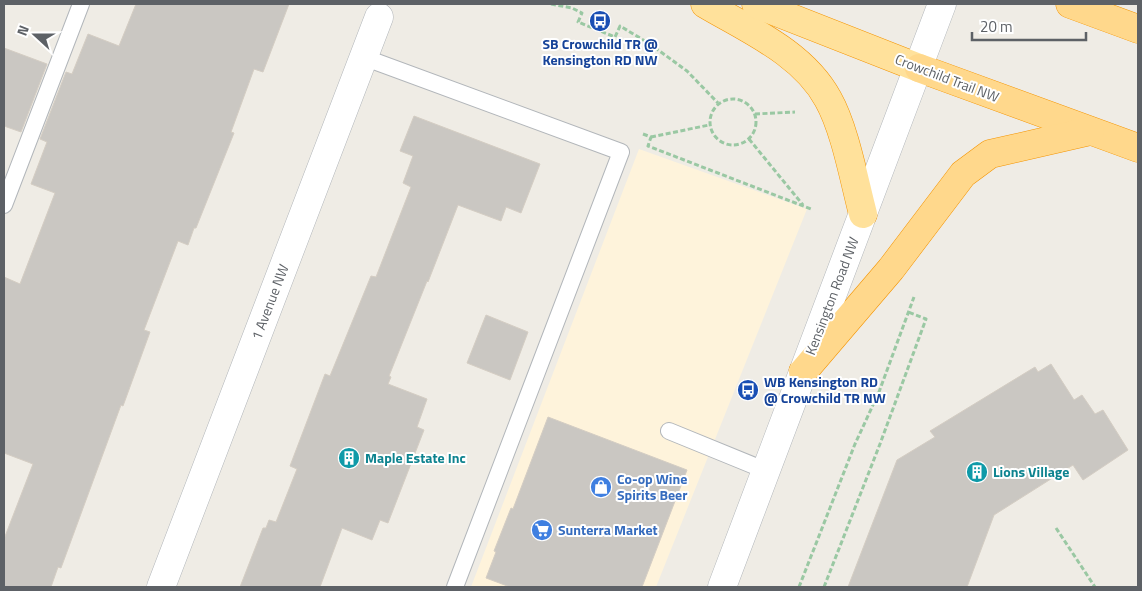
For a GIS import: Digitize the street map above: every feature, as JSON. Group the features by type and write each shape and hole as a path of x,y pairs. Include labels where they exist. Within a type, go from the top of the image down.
{"highway":[{"path":"705,4 783,50 806,70 823,92 828,99 840,128 863,214"},
{"name":"Crowchild Trail NW","path":"756,4 919,68 1138,148"},
{"path":"1070,4 1138,29"},
{"path":"804,372 891,269 963,174 990,154 1090,131"}],"street":[{"name":"Kensington Road NW","path":"722,587 942,4"},
{"name":"1 Avenue NW","path":"161,587 379,17"}],"lane":[{"path":"4,205 82,4"},
{"path":"363,58 621,152 455,587"},
{"path":"669,431 767,471"}],"path":[{"path":"551,4 572,8 582,13 578,22 615,37 620,26 650,44 687,72 718,103"},
{"path":"732,98 740,100 752,108 755,114 756,128 749,139 743,144 728,146 716,138 709,125 710,117 718,103 732,98"},
{"path":"755,114 804,111"},
{"path":"651,137 709,125"},
{"path":"749,139 804,206"},
{"path":"798,587 855,444 878,392 916,291"},
{"path":"824,587 926,319 908,312"},
{"path":"1056,528 1095,587"}],"shaded area":[{"path":"639,149 807,209 656,587 471,587"}],"building":[{"path":"136,4 289,4 263,72 254,69 231,132 234,133 196,228 194,228 188,245 178,241 144,330 150,332 61,568 58,567 51,587 4,587 4,539 33,464 4,453 4,277 20,284 55,193 31,184 47,142 40,139 66,72 72,74 88,34 119,46"},
{"path":"4,48 47,64 21,132 4,126"},
{"path":"414,116 540,164 521,213 506,207 501,221 458,205 389,376 391,377 388,384 427,399 417,427 424,430 388,523 380,520 372,540 342,528 320,587 240,587 263,528 266,528 269,520 276,522 297,469 290,466 325,374 330,376 371,276 376,277 411,187 403,183 413,156 400,151"},
{"path":"486,315 528,332 510,380 467,363"},
{"name":"Lions Village","path":"1051,364 1074,400 1082,395 1095,414 1103,410 1128,450 1083,480 1073,465 994,515 967,587 848,587 897,460 935,437 930,431 1035,367 1038,372"},
{"name":"Co-op Wine Spirits Beer","path":"548,417 687,470 642,587 510,587 486,578 496,552 494,551 511,508 513,509"}],"place":[{"name":"SB Crowchild TR @ Kensington RD NW","path":"600,21"},
{"name":"WB Kensington RD @ Crowchild TR NW","path":"748,390"},
{"name":"Maple Estate Inc","path":"349,458"},
{"name":"Lions Village","path":"977,472"},
{"name":"Co-op Wine Spirits Beer","path":"601,487"},
{"name":"Sunterra Market","path":"542,530"}]}
